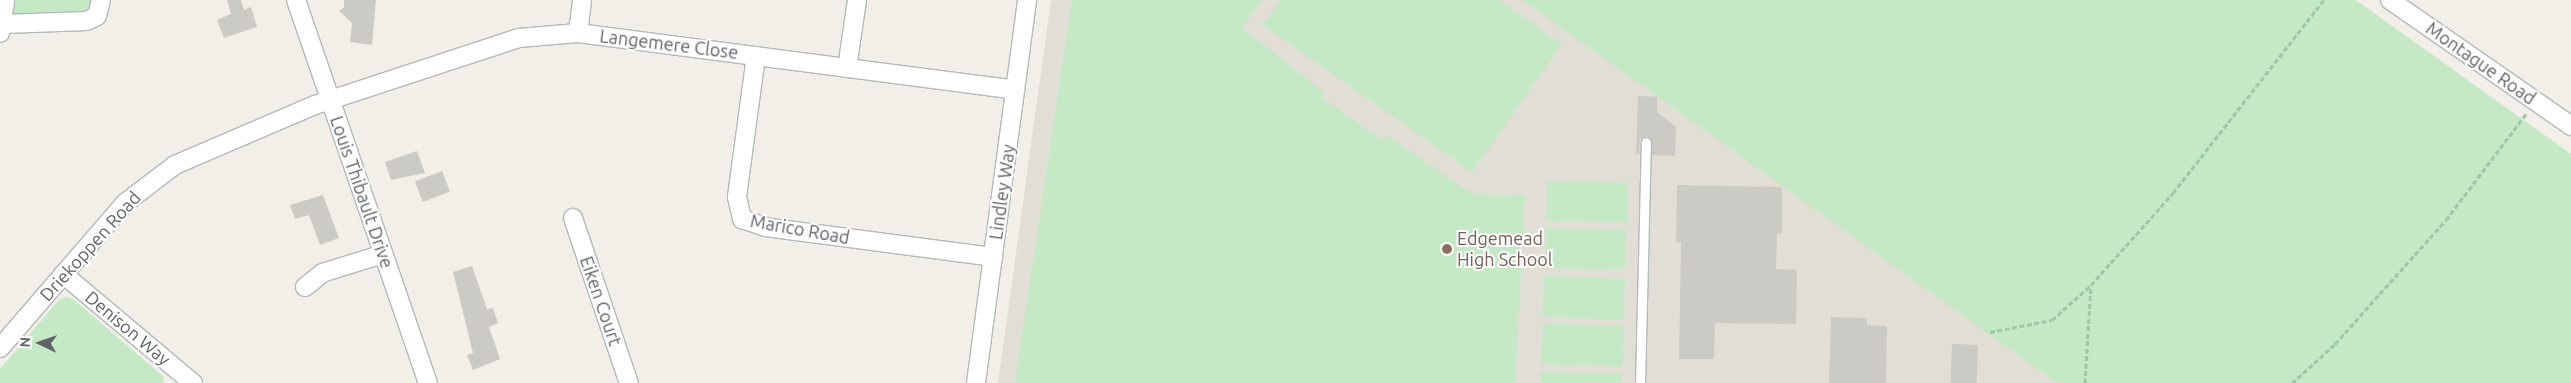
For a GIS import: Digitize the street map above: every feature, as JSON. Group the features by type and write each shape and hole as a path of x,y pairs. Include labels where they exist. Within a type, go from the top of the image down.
{"street":[{"path":"5,0 2,29 87,21 98,16 101,0"},
{"name":"Louis Thibault Drive","path":"296,0 428,383"},
{"path":"578,33 582,0"},
{"path":"848,68 858,0"},
{"name":"Lindley Way","path":"976,383 1028,0"},
{"name":"Montague Road","path":"2390,0 2571,126"},
{"name":"Langemere Close","path":"330,101 519,38 578,33 1015,90"},
{"name":"Marico Road","path":"756,56 738,190 738,211 742,219 766,227 993,258"},
{"name":"Driekoppen Road","path":"0,348 125,203 175,165 220,144 330,101"},
{"name":"Eiken Court","path":"573,218 629,383"},
{"path":"305,287 322,273 383,254"},
{"name":"Denison Way","path":"63,274 193,383"}],"lane":[{"path":"1640,383 1646,142"}],"path":[{"path":"1990,332 2052,320 2091,285 2173,193 2324,0"},
{"path":"2292,383 2335,344 2446,220 2536,102"},
{"path":"2085,383 2091,285"}],"shaded area":[{"name":"Edgemead High School","path":"1051,0 1533,0 2062,383 998,383"}],"green space":[{"path":"9,0 96,0 88,13 9,15"},
{"path":"1072,0 1262,0 1242,28 1325,93 1322,98 1382,140 1387,135 1472,194 1525,195 1515,383 1015,383"},
{"path":"1281,0 1499,0 1562,44 1472,172 1263,25"},
{"path":"1523,0 2356,0 2571,154 2571,383 2057,383"},
{"path":"1547,181 1628,182 1627,222 1546,221"},
{"path":"1546,228 1626,229 1625,269 1545,268"},
{"path":"1544,276 1625,279 1624,320 1543,317"},
{"path":"66,297 73,299 164,377 163,383 0,383 0,369 58,301"},
{"path":"1543,323 1624,326 1623,367 1542,364"},
{"path":"1541,372 1622,374 1622,383 1541,383"}],"building":[{"path":"227,0 241,0 244,10 251,7 257,27 224,38 217,20 231,14"},
{"path":"344,0 376,0 372,45 350,42 352,23 339,11 344,7"},
{"path":"1638,96 1657,97 1657,112 1676,127 1675,156 1652,155 1652,139 1647,136 1640,139 1639,154 1636,154"},
{"path":"417,151 425,173 391,180 385,162"},
{"path":"442,171 450,192 423,202 415,181"},
{"path":"1677,185 1782,187 1782,233 1777,233 1776,269 1797,270 1796,324 1715,323 1714,359 1679,359 1681,242 1676,242"},
{"path":"323,195 339,238 320,245 309,215 295,219 290,205"},
{"path":"472,266 487,309 493,308 498,323 489,327 500,359 473,370 467,355 473,353 453,272"},
{"path":"1831,317 1867,318 1867,325 1887,326 1886,383 1829,383"},
{"path":"1952,344 1978,345 1977,383 1951,383"}],"place":[{"name":"Edgemead High School","path":"1447,249"}]}
